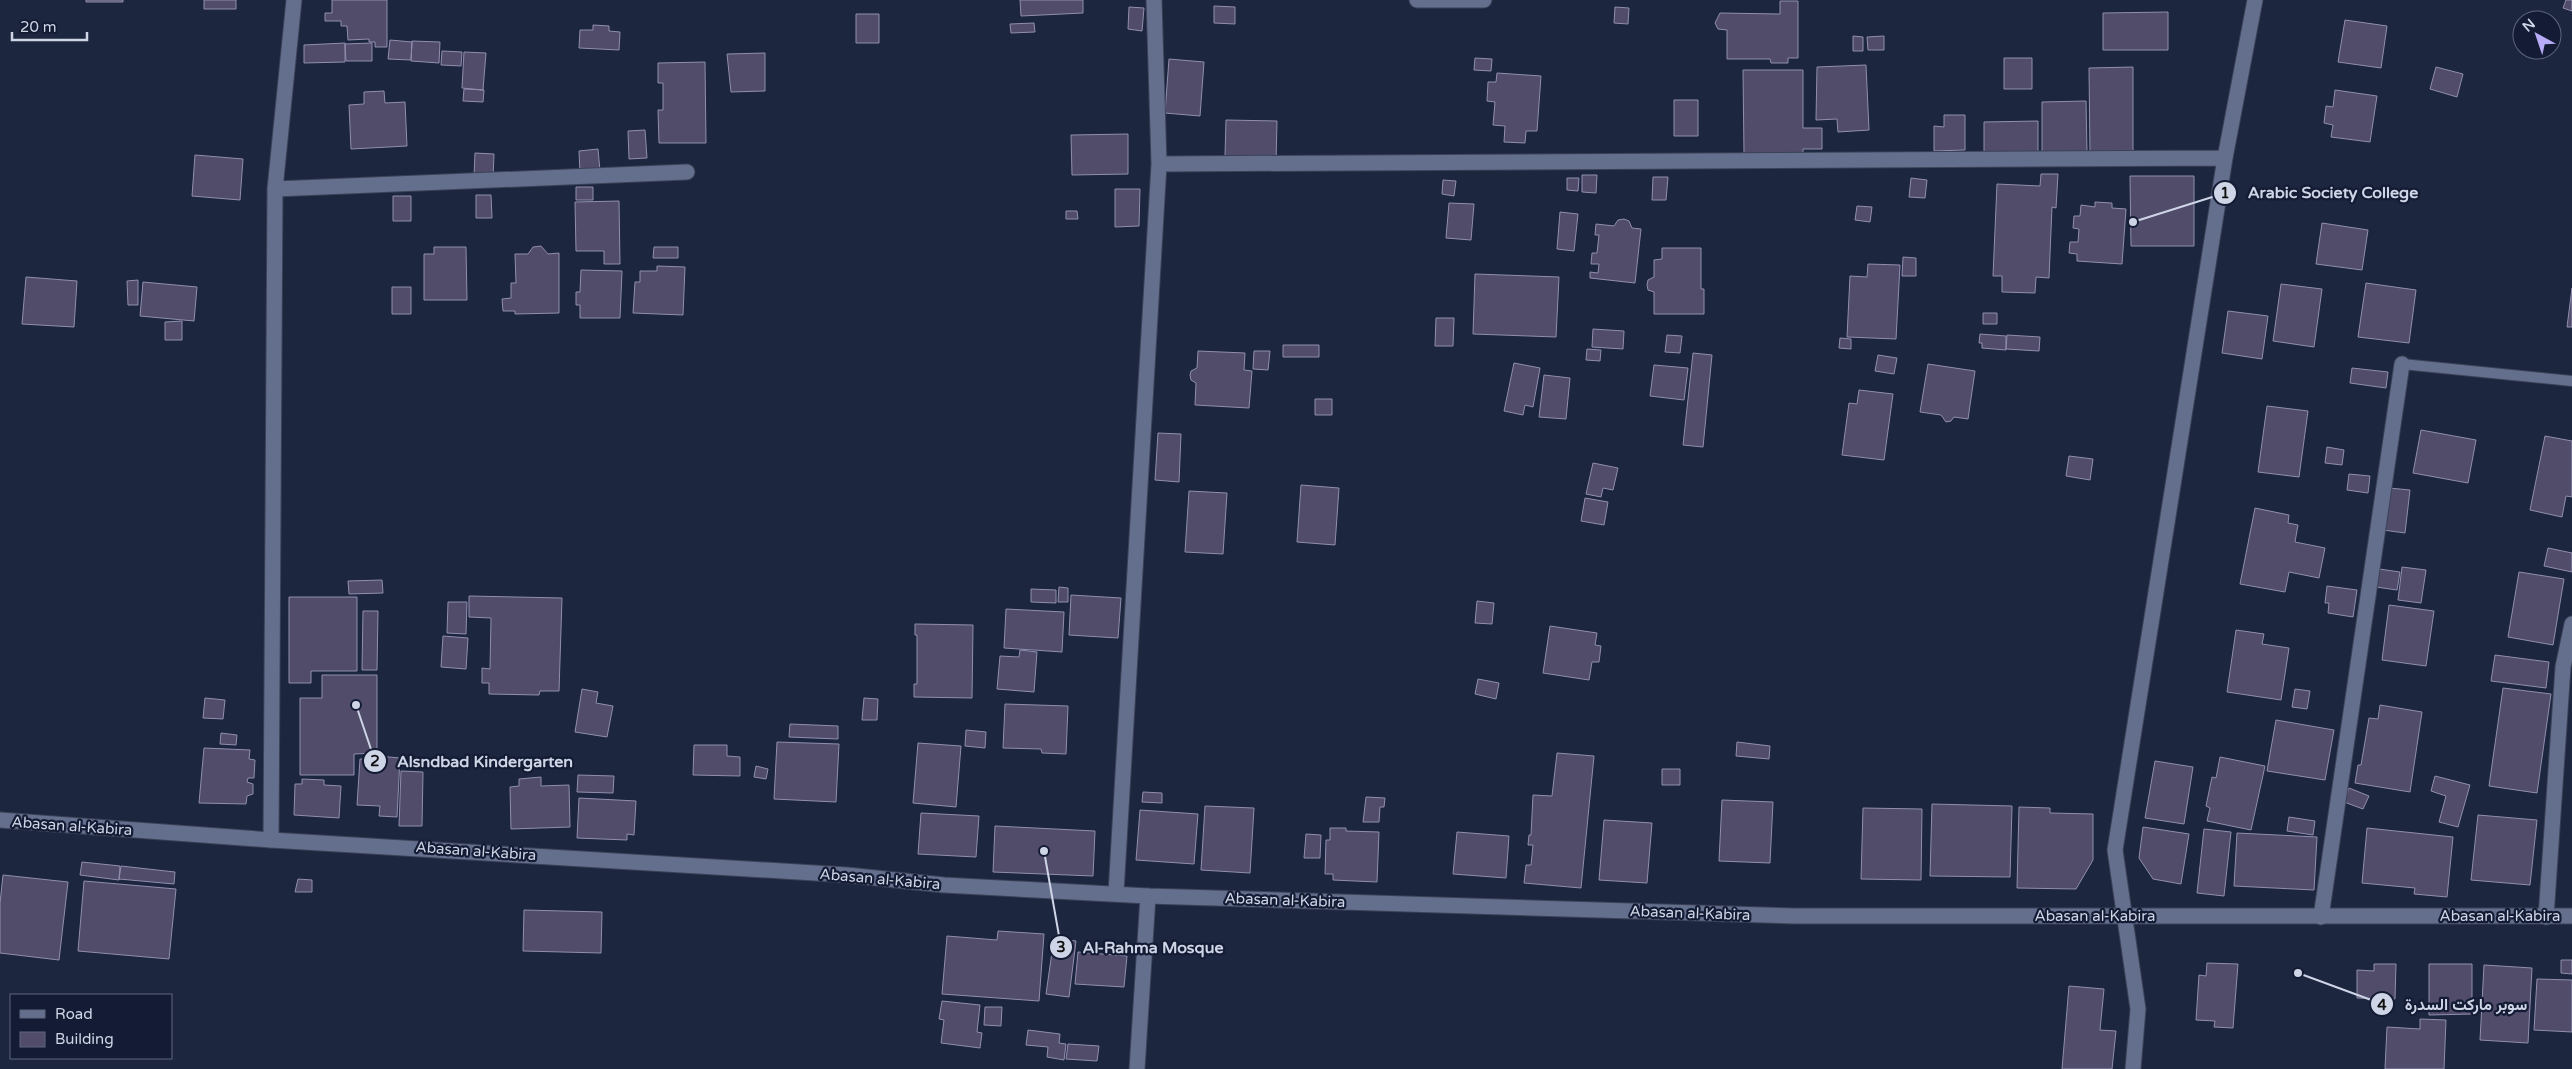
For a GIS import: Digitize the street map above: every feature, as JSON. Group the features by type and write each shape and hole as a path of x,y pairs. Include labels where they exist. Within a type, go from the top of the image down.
{"street":[{"path":"271,840 275,189 294,0"},
{"path":"1116,893 1159,164 1154,0"},
{"path":"1417,0 1484,0"},
{"path":"2133,1069 2138,1009 2115,850 2225,158 2255,0"},
{"path":"1159,164 2225,158"},
{"path":"275,189 687,172"},
{"path":"2321,917 2402,364"},
{"path":"2546,917 2563,667 2572,624"},
{"name":"Abasan al-Kabira","path":"0,820 271,840 846,875 944,885 1148,896 1794,916 2572,916"},
{"path":"1137,1069 1148,896"}],"lane":[{"path":"2402,364 2572,381"}],"building":[{"path":"86,0 123,0 123,2 86,2"},
{"path":"204,0 236,0 236,9 204,9"},
{"path":"332,0 387,0 387,47 375,47 375,42 369,42 369,39 348,40 347,26 341,26 341,21 325,21 325,13 332,13"},
{"path":"1020,0 1083,0 1083,13 1021,16"},
{"path":"2566,0 2572,0 2572,11 2563,8"},
{"path":"1780,1 1798,1 1798,58 1788,58 1788,63 1771,63 1770,59 1727,59 1727,30 1718,29 1715,23 1720,13 1780,14"},
{"path":"1214,6 1235,7 1235,24 1214,23"},
{"path":"1129,7 1144,8 1142,31 1128,29"},
{"path":"1615,7 1629,8 1628,24 1614,23"},
{"path":"2168,12 2168,50 2103,50 2103,13"},
{"path":"856,14 879,14 879,43 856,43"},
{"path":"2345,20 2387,26 2381,68 2338,62"},
{"path":"1034,23 1035,32 1011,33 1010,24"},
{"path":"593,25 609,26 609,31 620,32 619,50 579,48 580,30 593,30"},
{"path":"1853,36 1863,37 1863,51 1853,51"},
{"path":"1884,36 1884,50 1868,50 1867,37"},
{"path":"390,40 412,42 411,60 388,59"},
{"path":"412,41 440,42 439,63 411,61"},
{"path":"345,43 345,62 304,63 304,45"},
{"path":"372,43 372,61 346,61 345,44"},
{"path":"442,51 462,52 461,66 441,65"},
{"path":"464,52 486,53 483,90 462,88"},
{"path":"765,53 765,91 731,92 727,54"},
{"path":"1475,58 1492,59 1491,71 1474,70"},
{"path":"2004,58 2032,58 2032,89 2004,89"},
{"path":"1169,59 1204,62 1200,116 1165,113"},
{"path":"705,62 706,143 659,143 658,110 663,110 663,83 658,83 658,63"},
{"path":"1866,65 1869,130 1838,132 1837,119 1816,120 1817,67"},
{"path":"2133,67 2133,153 2090,154 2089,68"},
{"path":"2436,67 2463,74 2457,97 2430,89"},
{"path":"1743,70 1803,70 1803,128 1822,128 1822,149 1803,149 1803,154 1744,154"},
{"path":"1497,73 1541,76 1537,131 1526,131 1525,143 1504,142 1505,126 1493,125 1495,102 1487,101 1488,82 1496,82"},
{"path":"464,89 484,90 483,102 463,101"},
{"path":"2335,90 2377,96 2370,142 2331,137 2333,125 2324,123 2326,106 2333,107"},
{"path":"384,91 385,103 405,102 407,146 351,149 349,105 364,104 364,92"},
{"path":"1674,100 1698,100 1698,136 1674,136"},
{"path":"2086,101 2087,153 2042,153 2042,102"},
{"path":"1944,115 1965,115 1965,150 1934,151 1934,126 1944,127"},
{"path":"1226,120 1277,121 1276,162 1225,156"},
{"path":"2038,121 2038,152 1984,153 1984,122"},
{"path":"645,130 647,158 629,159 628,131"},
{"path":"1128,134 1128,174 1072,175 1071,135"},
{"path":"598,149 600,171 580,173 579,151"},
{"path":"475,153 494,154 493,178 474,177"},
{"path":"195,155 243,159 240,200 192,196"},
{"path":"2041,174 2058,174 2056,208 2052,207 2049,278 2036,277 2035,293 2002,292 2002,276 1993,276 1997,184 2040,186"},
{"path":"1582,175 1597,175 1596,193 1582,192"},
{"path":"2130,176 2194,176 2194,246 2131,246"},
{"path":"1653,177 1668,177 1666,200 1652,200"},
{"path":"1567,178 1579,178 1578,191 1567,190"},
{"path":"1911,178 1927,180 1925,198 1909,197"},
{"path":"1443,180 1456,181 1454,196 1442,194"},
{"path":"576,187 593,187 593,200 576,200"},
{"path":"1115,189 1140,189 1139,226 1115,227"},
{"path":"476,195 491,195 492,218 476,218"},
{"path":"393,196 411,196 411,221 393,221"},
{"path":"619,201 620,264 604,264 604,251 576,251 575,202"},
{"path":"2095,202 2112,203 2112,208 2126,209 2122,264 2077,261 2077,254 2069,253 2070,242 2078,242 2079,229 2073,228 2074,216 2080,216 2081,205 2095,207"},
{"path":"1449,203 1474,204 1471,240 1446,238"},
{"path":"1857,206 1872,207 1870,222 1855,220"},
{"path":"1066,211 1077,211 1078,219 1066,219"},
{"path":"1560,212 1578,214 1574,251 1557,249"},
{"path":"1624,219 1629,221 1632,228 1641,229 1635,283 1590,278 1590,272 1598,273 1599,264 1591,264 1592,253 1597,253 1599,235 1595,235 1596,224 1614,226 1618,220"},
{"path":"2322,223 2368,230 2362,270 2316,264"},
{"path":"541,246 548,254 559,253 559,313 515,314 515,311 503,311 502,299 511,298 511,283 516,283 515,254 528,254 533,247"},
{"path":"434,247 466,247 467,300 424,300 424,254 434,254"},
{"path":"654,247 678,247 678,258 653,258"},
{"path":"1662,248 1701,248 1701,289 1704,289 1704,314 1654,314 1654,292 1648,290 1647,285 1648,280 1654,277 1654,260 1662,259"},
{"path":"1903,257 1916,258 1916,276 1902,276"},
{"path":"1868,264 1900,265 1896,339 1847,337 1850,276 1867,277"},
{"path":"657,266 685,267 683,315 633,313 635,282 640,282 640,271 657,271"},
{"path":"581,270 622,271 620,318 580,318 580,305 576,305 576,292 580,292"},
{"path":"1475,274 1559,277 1556,337 1473,334"},
{"path":"26,277 77,281 74,327 22,324"},
{"path":"138,280 138,305 128,305 127,281"},
{"path":"143,282 197,287 194,321 140,316"},
{"path":"2366,283 2416,290 2409,343 2358,337"},
{"path":"2281,284 2322,289 2314,347 2273,341"},
{"path":"392,287 411,287 411,314 392,314"},
{"path":"2572,288 2572,327 2567,327"},
{"path":"2228,311 2268,316 2262,359 2222,353"},
{"path":"1983,313 1997,313 1997,324 1983,324"},
{"path":"1436,318 1454,318 1453,346 1435,346"},
{"path":"182,321 182,340 165,340 165,322"},
{"path":"1593,329 1624,331 1623,349 1592,347"},
{"path":"1980,334 2006,336 2006,350 1982,348 1982,343 1979,343"},
{"path":"1667,335 1682,336 1680,353 1665,352"},
{"path":"2007,335 2040,337 2039,351 2006,349"},
{"path":"1840,338 1851,339 1851,349 1839,348"},
{"path":"1283,345 1319,345 1319,357 1283,357"},
{"path":"1587,349 1601,350 1600,361 1586,360"},
{"path":"1198,351 1245,353 1244,370 1252,371 1249,408 1195,405 1196,383 1191,380 1190,375 1191,371 1197,368"},
{"path":"1254,351 1270,351 1268,370 1253,369"},
{"path":"1693,353 1712,355 1703,447 1683,445"},
{"path":"1878,355 1897,358 1894,374 1875,371"},
{"path":"1514,363 1540,368 1533,407 1525,405 1523,415 1504,411"},
{"path":"1928,364 1975,371 1968,419 1954,417 1951,421 1946,422 1941,415 1920,412"},
{"path":"1654,365 1688,368 1684,400 1650,396"},
{"path":"2352,368 2388,372 2386,388 2350,383"},
{"path":"1544,375 1570,378 1566,419 1539,417"},
{"path":"1859,390 1893,394 1884,460 1842,455 1849,403 1857,404"},
{"path":"1315,399 1332,399 1332,415 1315,415"},
{"path":"2267,406 2308,411 2299,477 2258,472"},
{"path":"2421,430 2476,440 2468,483 2413,473"},
{"path":"1158,433 1181,434 1179,482 1155,480"},
{"path":"2545,436 2572,441 2572,497 2566,496 2562,517 2530,510"},
{"path":"2327,447 2344,450 2342,465 2325,463"},
{"path":"2069,456 2093,459 2090,480 2066,476"},
{"path":"1593,463 1618,468 1613,490 1603,488 1601,497 1586,494"},
{"path":"2349,474 2370,476 2368,493 2347,490"},
{"path":"1301,485 1339,488 1335,545 1297,542"},
{"path":"2389,488 2410,490 2405,533 2383,530"},
{"path":"1189,491 1227,493 1223,554 1185,552"},
{"path":"1585,498 1608,502 1604,525 1581,521"},
{"path":"2255,508 2289,515 2288,523 2298,525 2295,542 2325,548 2319,578 2289,572 2285,592 2240,584"},
{"path":"2548,548 2572,553 2572,572 2544,566"},
{"path":"2402,567 2426,570 2421,603 2398,600"},
{"path":"2379,569 2400,572 2397,590 2376,587"},
{"path":"2519,572 2564,579 2553,645 2508,637"},
{"path":"382,580 383,593 349,594 348,581"},
{"path":"2327,586 2357,590 2353,617 2328,613 2329,603 2325,603"},
{"path":"1059,587 1068,588 1068,602 1058,602"},
{"path":"1031,589 1056,590 1056,603 1031,602"},
{"path":"1071,595 1121,598 1118,638 1069,635"},
{"path":"469,596 562,598 559,691 540,691 539,695 489,694 489,683 482,683 482,668 490,669 491,618 469,617"},
{"path":"289,597 357,597 357,671 311,671 311,683 289,683"},
{"path":"1477,601 1494,603 1492,624 1475,623"},
{"path":"448,602 467,602 466,634 447,633"},
{"path":"2389,605 2434,611 2426,666 2382,660"},
{"path":"1006,609 1064,612 1062,652 1004,648"},
{"path":"363,611 378,611 377,670 362,670"},
{"path":"915,624 973,625 972,698 914,697 914,684 917,684 917,635 915,635"},
{"path":"1550,626 1597,633 1595,645 1601,646 1599,662 1592,662 1589,680 1543,673"},
{"path":"2236,630 2264,634 2262,644 2289,648 2281,700 2227,692"},
{"path":"443,636 468,638 466,669 441,667"},
{"path":"1020,650 1037,652 1034,692 997,689 1000,656 1019,657"},
{"path":"2495,655 2549,662 2546,688 2491,681"},
{"path":"322,675 377,675 377,753 354,754 354,775 300,775 300,698 322,698"},
{"path":"1478,679 1499,683 1496,699 1475,694"},
{"path":"2503,688 2551,694 2537,793 2489,786"},
{"path":"582,689 598,692 596,703 613,706 607,737 575,732"},
{"path":"2295,689 2310,691 2307,709 2292,707"},
{"path":"205,698 225,700 223,719 203,718"},
{"path":"864,698 878,699 877,720 862,720"},
{"path":"1005,704 1068,706 1066,754 1042,753 1041,749 1003,748"},
{"path":"2380,705 2422,712 2410,792 2355,783 2358,765 2361,765 2369,718 2378,719"},
{"path":"2276,720 2334,730 2325,780 2267,771"},
{"path":"790,724 838,726 838,739 789,737"},
{"path":"966,730 986,732 985,748 965,746"},
{"path":"221,733 237,735 236,745 220,744"},
{"path":"777,742 839,744 836,802 774,799"},
{"path":"1737,742 1770,746 1769,759 1736,756"},
{"path":"918,743 961,746 956,807 913,803"},
{"path":"694,745 727,745 727,756 740,757 740,776 693,775"},
{"path":"204,748 250,750 249,759 255,760 254,778 248,778 247,782 253,784 253,794 247,796 246,804 199,803"},
{"path":"1557,753 1594,756 1581,888 1524,883 1526,865 1531,865 1533,845 1528,845 1529,835 1531,835 1533,795 1552,796"},
{"path":"378,756 400,758 397,817 379,816 380,806 357,805 360,759 378,760"},
{"path":"2220,757 2265,766 2251,830 2207,821 2210,808 2206,806 2212,777 2216,778"},
{"path":"2155,761 2193,767 2184,824 2145,818"},
{"path":"756,766 768,769 766,779 754,777"},
{"path":"1662,769 1680,769 1680,785 1662,785"},
{"path":"401,771 423,772 422,826 399,826"},
{"path":"578,775 614,776 613,793 577,792"},
{"path":"2435,776 2470,785 2458,827 2439,822 2446,796 2431,791"},
{"path":"541,777 541,786 569,785 570,827 511,829 510,787 519,786 519,779"},
{"path":"302,779 324,780 324,785 341,786 339,818 294,815 295,784 302,784"},
{"path":"2349,788 2369,796 2363,809 2344,802"},
{"path":"1143,792 1162,793 1162,803 1142,802"},
{"path":"1366,797 1385,798 1384,807 1380,807 1379,822 1363,822"},
{"path":"579,798 636,801 634,835 627,834 627,840 577,838"},
{"path":"1722,800 1773,802 1770,863 1719,861"},
{"path":"1932,804 2012,806 2010,877 1930,876"},
{"path":"1205,806 1254,808 1250,873 1201,870"},
{"path":"2019,807 2050,808 2050,813 2093,814 2093,860 2076,889 2017,888"},
{"path":"1863,808 1922,809 1921,880 1861,879"},
{"path":"1140,810 1198,814 1194,864 1136,860"},
{"path":"921,813 979,816 976,857 918,854"},
{"path":"2478,815 2537,820 2530,885 2471,880"},
{"path":"2289,817 2315,821 2313,835 2287,831"},
{"path":"1604,820 1652,823 1647,883 1599,880"},
{"path":"995,826 1095,831 1093,876 993,872"},
{"path":"2143,827 2189,834 2181,884 2153,879 2139,858"},
{"path":"1330,828 1346,828 1346,831 1379,832 1377,882 1333,880 1333,874 1325,874 1326,840 1330,840"},
{"path":"2367,828 2453,837 2447,897 2414,894 2415,888 2362,883"},
{"path":"2204,829 2231,832 2224,896 2197,893"},
{"path":"1457,832 1509,836 1506,878 1453,874"},
{"path":"2237,833 2317,837 2314,890 2234,886"},
{"path":"1306,834 1321,835 1320,858 1304,858"},
{"path":"82,862 120,866 119,880 80,875"},
{"path":"121,866 175,872 174,884 119,879"},
{"path":"3,875 68,882 59,960 0,953 0,903"},
{"path":"298,879 312,880 312,892 295,892"},
{"path":"84,881 176,889 169,959 78,951"},
{"path":"524,910 602,912 601,953 523,951"},
{"path":"998,931 1044,934 1039,1001 942,994 947,936 997,940"},
{"path":"1054,938 1076,941 1069,997 1046,994"},
{"path":"1078,952 1127,956 1124,987 1075,984"},
{"path":"2561,960 2572,960 2572,974 2561,973"},
{"path":"2207,963 2238,964 2233,1028 2214,1027 2215,1021 2196,1020 2199,975 2206,976"},
{"path":"2374,964 2396,964 2395,999 2357,998 2357,970 2374,971"},
{"path":"2429,964 2472,964 2472,1014 2429,1015"},
{"path":"2484,965 2532,968 2528,1043 2480,1040"},
{"path":"2537,979 2572,980 2572,1032 2534,1030"},
{"path":"2069,986 2104,989 2100,1030 2116,1031 2112,1069 2062,1069"},
{"path":"942,1001 980,1005 977,1032 982,1033 980,1048 941,1043 944,1020 939,1019"},
{"path":"985,1007 1002,1007 1001,1026 984,1025"},
{"path":"2420,1019 2446,1020 2444,1069 2385,1069 2387,1027 2420,1029"},
{"path":"1028,1030 1060,1034 1059,1043 1066,1044 1064,1060 1047,1057 1048,1047 1026,1045"},
{"path":"1068,1044 1099,1046 1097,1061 1066,1059"}],"place":[{"name":"Arabic Society College","path":"2133,222"},
{"name":"Alsndbad Kindergarten","path":"356,705"},
{"name":"Al-Rahma Mosque","path":"1044,851"},
{"name":"سوبر ماركت السدرة","path":"2298,973"}]}
